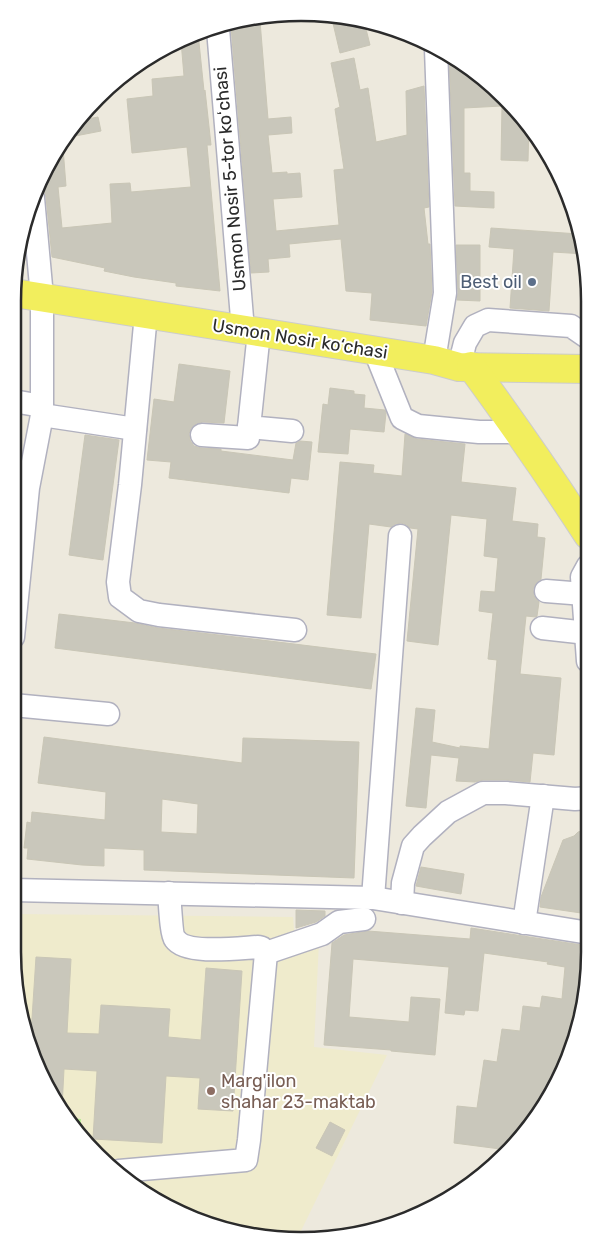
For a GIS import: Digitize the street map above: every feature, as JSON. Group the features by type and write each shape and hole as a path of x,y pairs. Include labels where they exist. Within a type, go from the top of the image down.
{"main road":[{"name":"Usmon Nosir ko‘chasi","path":"21,293 454,364 581,370"},
{"path":"454,364 518,432 581,525"}],"street":[{"name":"Usmon Nosir 5-tor koʻchasi","path":"219,34 251,331 249,427"},
{"path":"436,56 445,293 454,364"},
{"path":"21,484 42,411 42,297 35,216"},
{"path":"146,314 130,485 118,582 120,597 139,610 159,615 295,630"},
{"path":"454,364 475,326 488,320 570,326 581,333"},
{"path":"375,351 402,418 418,426 479,432 518,432"},
{"path":"21,404 42,411 135,429"},
{"path":"202,436 248,438 249,427 292,431"},
{"path":"373,898 400,536"},
{"path":"546,591 581,594"},
{"path":"542,628 581,632"},
{"path":"21,706 108,714"},
{"path":"402,903 403,883 413,846 448,812 483,793 506,792 581,799"},
{"path":"524,922 543,796"},
{"path":"21,890 373,898 581,932"},
{"path":"127,1170 246,1160 266,953 262,948 258,947 209,950 183,946 174,938 169,894"},
{"path":"266,953 322,934 338,922 364,919"}],"shaded area":[{"name":"Marg'ilon shahar 23-maktab","path":"21,914 293,917 295,942 319,941 314,1047 387,1055 300,1232 246,1226 211,1217 177,1203 131,1174 103,1150 68,1107 50,1076 31,1024 22,970"}],"building":[{"path":"333,23 366,29 370,45 340,53"},
{"path":"260,25 268,119 291,117 292,133 268,135 272,173 300,173 302,197 273,199 276,231 339,225 334,170 344,169 335,109 340,107 331,63 354,58 360,90 368,88 376,142 407,135 406,91 424,86 429,207 424,208 428,244 430,244 432,292 426,326 370,320 372,293 346,291 341,239 289,244 290,257 268,259 269,272 251,273 231,30"},
{"path":"199,41 211,145 207,145 220,291 176,286 176,283 104,271 105,268 52,257 44,191 63,154 66,186 58,187 62,228 112,223 110,184 130,183 131,192 191,187 187,147 132,153 127,99 153,96 152,79 184,76 182,48"},
{"path":"449,64 471,79 502,106 464,108 464,173 470,173 470,191 494,192 494,208 455,206"},
{"path":"502,106 529,139 528,161 501,160"},
{"path":"98,117 101,131 75,136 79,131 90,119"},
{"path":"491,228 572,234 576,253 553,252 549,311 510,308 514,249 489,247"},
{"path":"456,245 480,245 480,301 457,300"},
{"path":"179,364 230,371 224,423 203,422 196,424 191,428 189,434 194,446 293,460 296,443 300,441 312,442 308,480 291,478 289,493 169,478 171,462 147,460 154,399 174,402"},
{"path":"330,388 354,391 354,394 365,395 364,408 385,410 384,432 350,429 348,454 318,452 323,404 328,405"},
{"path":"405,434 417,439 465,444 461,482 516,488 512,521 538,524 537,537 545,538 541,579 533,589 534,596 539,602 537,616 526,616 520,674 561,678 554,755 533,753 530,782 506,780 456,781 459,758 431,755 426,808 406,806 416,708 435,710 432,742 460,748 460,746 489,749 497,660 488,659 493,613 479,611 481,591 495,592 498,558 484,556 487,519 451,515 438,645 407,641 418,529 410,528 401,523 391,527 369,524 361,618 327,615 340,462 374,465 373,473 402,476"},
{"path":"85,435 119,440 103,560 69,555"},
{"path":"59,614 376,654 371,689 55,648"},
{"path":"44,737 242,763 243,738 359,742 354,878 144,870 144,850 104,848 104,866 27,859 28,848 24,848 27,822 31,823 32,812 105,820 106,792 38,783","holes":["162,799 198,804 197,834 161,832"]},
{"path":"581,831 581,913 540,907 541,897 563,840 574,836"},
{"path":"421,867 464,874 461,894 416,886"},
{"path":"296,910 325,911 325,916 316,922 296,928"},
{"path":"471,928 581,945 578,989 566,1042 552,1076 534,1107 500,1149 454,1143 457,1106 477,1108 484,1060 497,1062 502,1029 520,1031 523,1006 540,1008 542,996 562,999 565,967 547,964 548,962 484,953 478,1011 465,1010 464,1015 445,1013 449,967 353,959 349,1017 409,1022 411,997 440,999 435,1055 324,1045 332,943 344,935 368,931 470,939"},
{"path":"36,957 71,959 67,1033 99,1034 101,1005 170,1009 168,1037 201,1040 206,968 242,971 233,1111 198,1109 200,1078 166,1076 162,1143 94,1139 97,1071 64,1069 63,1098 50,1076 32,1026"},
{"path":"330,1122 345,1130 332,1156 316,1148"}],"place":[{"name":"Best oil","path":"532,282"},
{"name":"Marg'ilon shahar 23-maktab","path":"211,1091"}]}
